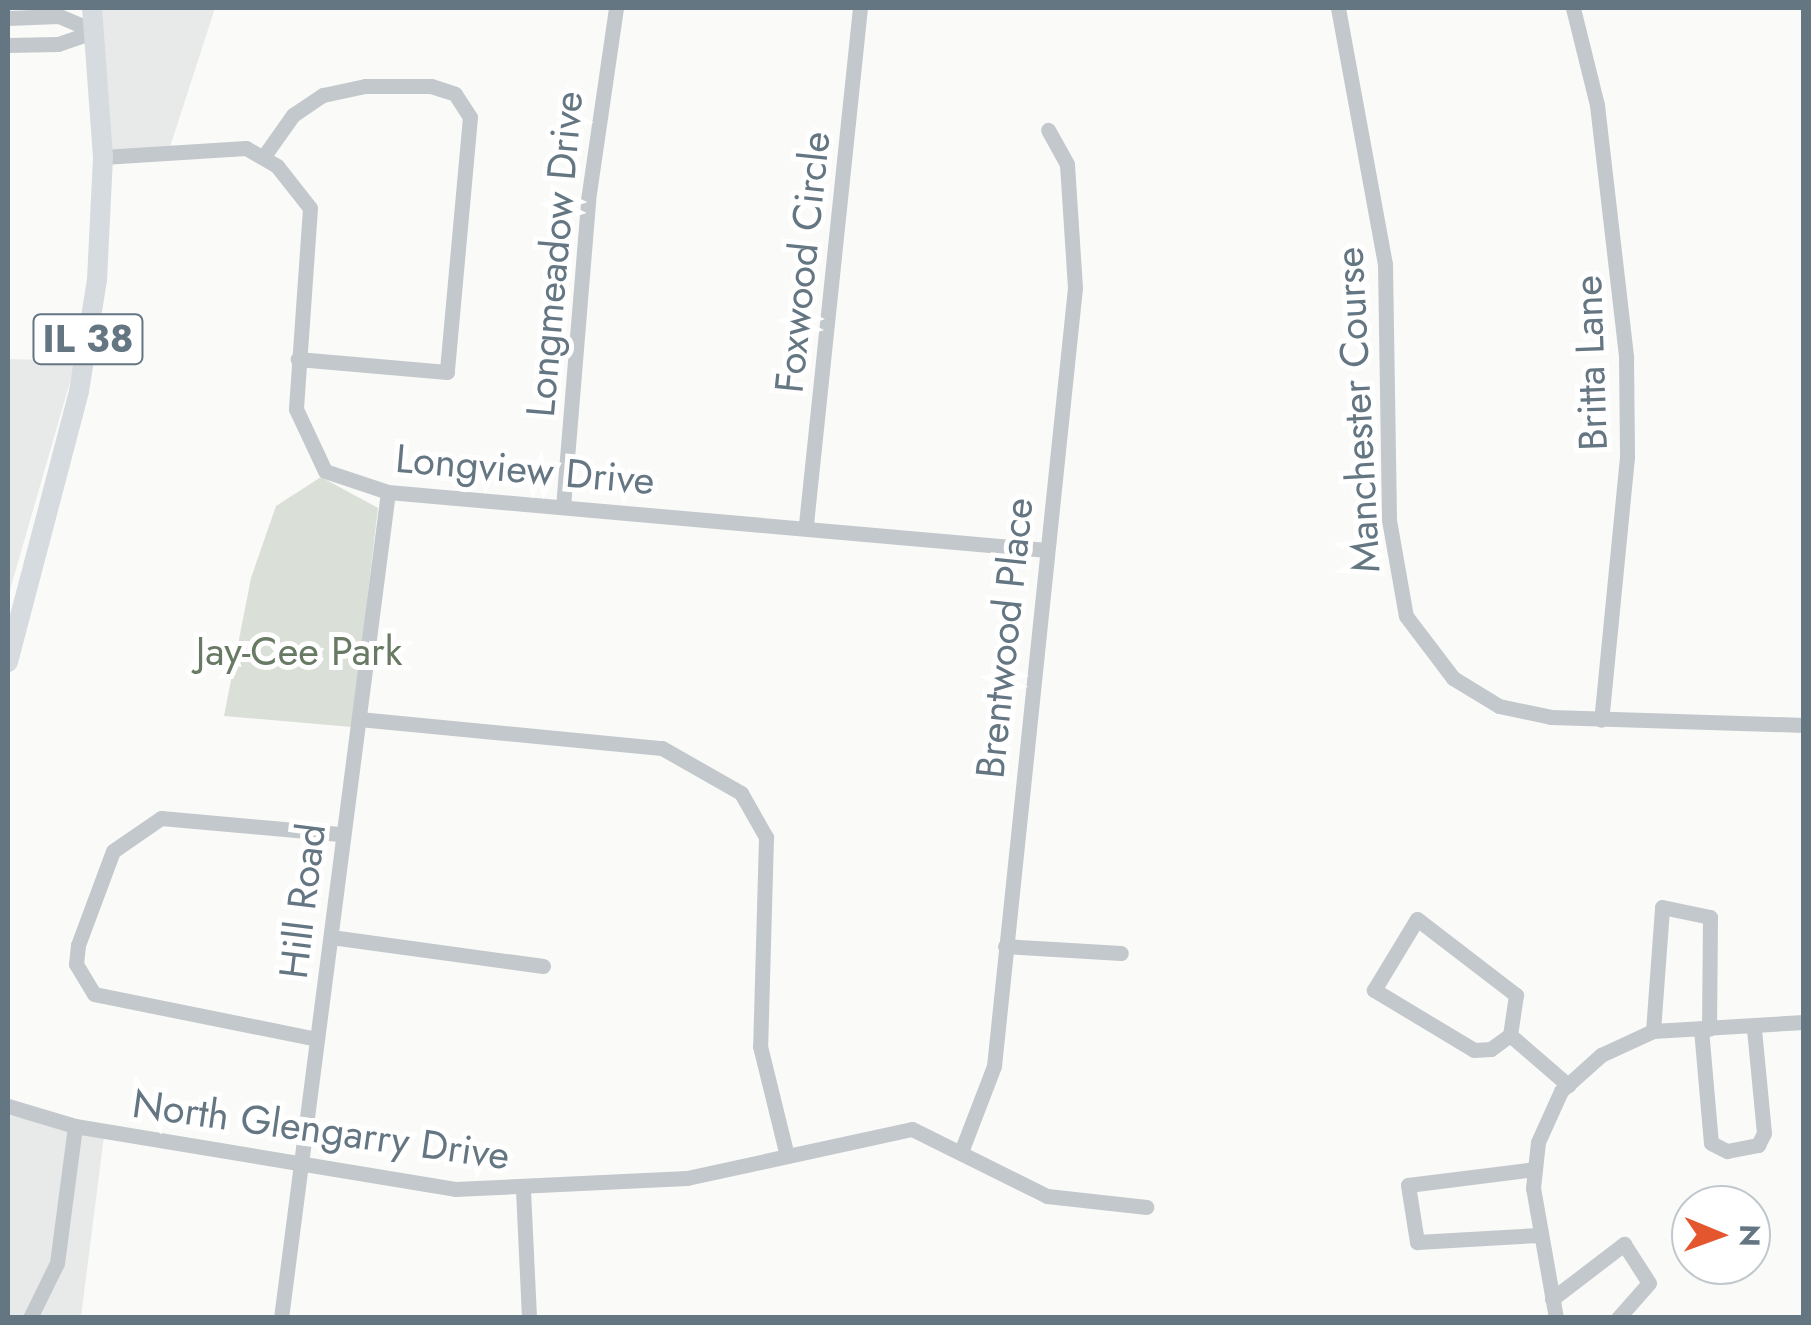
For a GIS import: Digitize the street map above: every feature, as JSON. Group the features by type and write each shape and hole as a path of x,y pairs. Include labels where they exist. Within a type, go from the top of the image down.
{"main road":[{"name":"IL 38","path":"8,662 80,391 103,157 92,8"}],"street":[{"name":"Longmeadow Drive","path":"563,508 590,183 616,8"},
{"name":"Foxwood Circle","path":"806,524 860,8"},
{"name":"Manchester Course","path":"1338,8 1386,264 1389,520 1406,616 1453,678 1499,706 1601,720 1804,725"},
{"name":"Britta Lane","path":"1573,8 1598,105 1626,357 1627,457 1601,720"},
{"path":"8,18 59,16 95,31"},
{"path":"8,45 95,31"},
{"path":"103,157 236,148 264,156 293,115 324,95 366,86 432,86 455,94 470,117 447,372 298,359"},
{"name":"Brentwood Place","path":"961,1152 990,1082 1075,288 1067,164 1048,130"},
{"name":"Longview Drive","path":"264,156 312,213 296,408 318,462 388,492 806,524 1046,550"},
{"name":"Hill Road","path":"281,1318 388,492"},
{"path":"359,719 662,748 741,793 766,837 760,1046 786,1152"},
{"path":"316,1038 94,994 76,964 78,945 114,850 161,818 342,834"},
{"path":"1654,1031 1662,908 1700,908 1710,917 1705,1029 1712,1143 1727,1151 1758,1145 1764,1133 1754,1029"},
{"path":"1416,919 1516,995 1510,1035 1474,1050 1374,990 1416,919"},
{"path":"330,937 544,966"},
{"path":"1005,946 1121,954"},
{"path":"1556,1318 1540,1235 1535,1169 1568,1085 1602,1055 1654,1031 1754,1029 1804,1022"},
{"path":"1510,1035 1568,1085"},
{"name":"North Glengarry Drive","path":"8,1106 75,1126 301,1168 523,1190 687,1178 786,1152 912,1129 1047,1196 1146,1206"},
{"path":"30,1318 57,1264 75,1126"},
{"path":"1535,1169 1408,1184 1416,1242 1540,1235"},
{"path":"523,1190 529,1318"},
{"path":"1552,1300 1624,1244 1649,1283 1618,1318"}],"shaded area":[{"path":"101,8 215,8 170,147 111,151"},
{"path":"8,359 76,361 8,597"},
{"path":"8,1115 104,1136 81,1317 8,1317"}],"green space":[{"name":"Jay-Cee Park","path":"321,477 378,508 352,727 224,716 251,578 276,506"}]}
